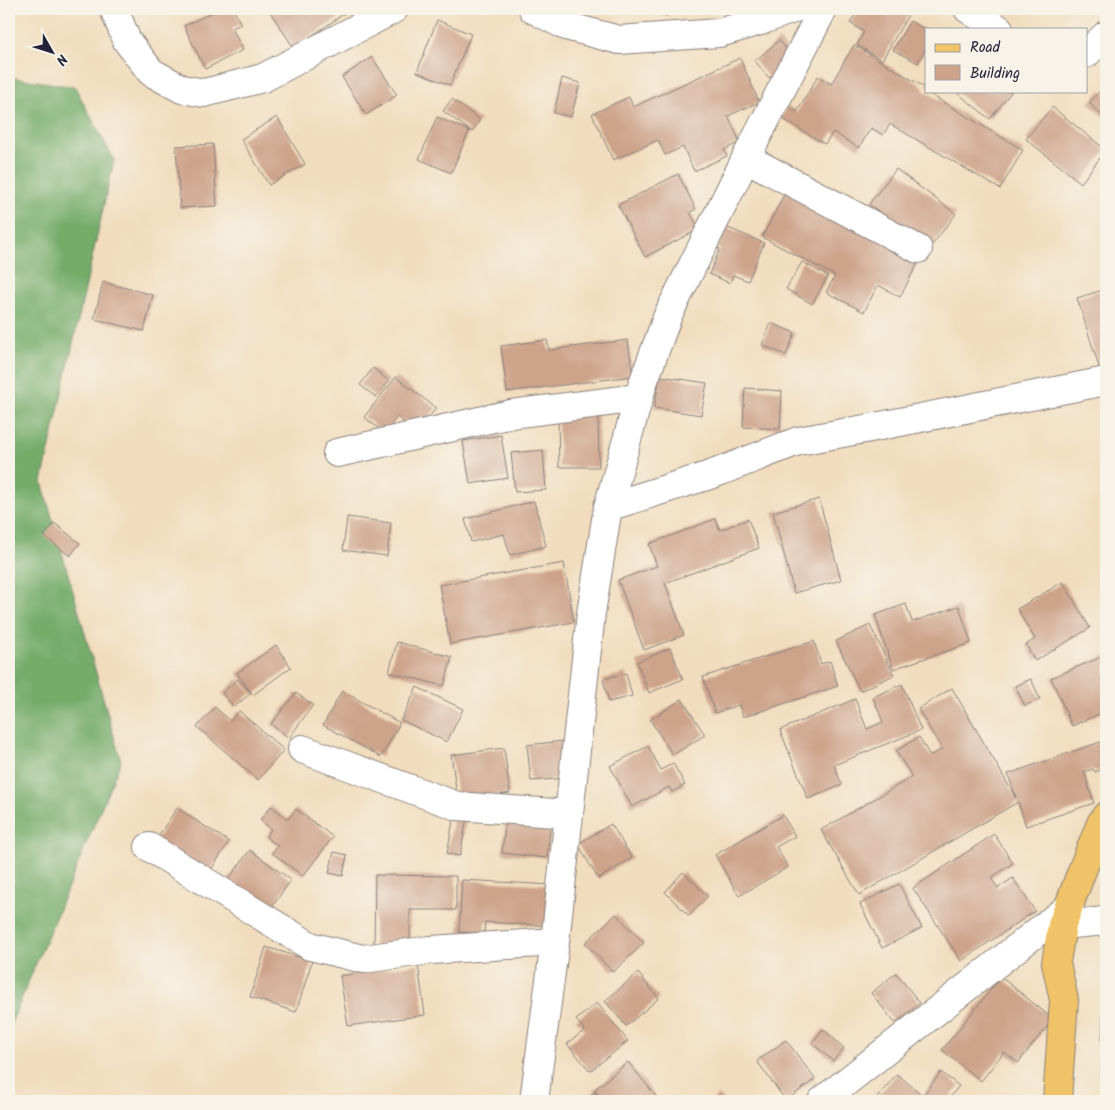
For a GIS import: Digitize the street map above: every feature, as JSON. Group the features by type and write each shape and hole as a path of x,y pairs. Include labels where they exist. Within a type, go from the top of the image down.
{"main road":[{"path":"1058,1101 1064,1000 1056,963 1066,916 1101,823 1106,816"}],"street":[{"path":"114,9 127,41 151,72 182,89 204,92 263,78 394,9"},
{"path":"533,9 566,26 619,40 719,33 793,9"},
{"path":"534,1101 555,942 591,613 608,507 639,398 668,315 823,9"},
{"path":"968,9 996,28"},
{"path":"1088,52 1106,35"},
{"path":"746,158 918,249"},
{"path":"608,507 712,474 798,441 1106,381"},
{"path":"337,453 511,414 639,398"},
{"path":"302,749 457,806 568,814"},
{"path":"149,847 310,946 345,955 363,959 431,950 555,942"},
{"path":"822,1101 1066,916 1106,921"}],"green space":[{"path":"9,77 75,87 114,160 42,482 121,761 9,1028"}],"building":[{"path":"219,9 233,9 241,24 232,28 243,50 205,69 184,26"},
{"path":"275,9 351,9 294,48 270,12"},
{"path":"651,9 670,9 667,16"},
{"path":"858,9 911,10 882,60 857,45 864,32 850,23"},
{"path":"437,20 471,34 450,85 417,72"},
{"path":"910,21 925,29 925,50 918,63 893,50"},
{"path":"779,40 793,57 769,78 755,61"},
{"path":"854,45 924,87 923,90 925,92 1023,150 1000,189 890,124 883,135 871,128 859,148 833,132 825,144 781,118 788,106 797,112 818,76 831,84"},
{"path":"372,57 397,95 366,115 342,77"},
{"path":"740,58 759,102 728,116 740,142 724,150 727,156 694,171 683,147 665,155 658,140 613,160 592,114 629,97 633,107"},
{"path":"562,78 580,83 571,117 554,113"},
{"path":"1101,90 1106,95 1106,119 1089,103"},
{"path":"956,92 1011,92 990,119"},
{"path":"452,99 480,120 472,132 443,111"},
{"path":"1052,107 1106,150 1081,183 1026,139"},
{"path":"277,117 305,164 269,185 241,139"},
{"path":"437,117 469,131 451,173 419,159"},
{"path":"213,144 217,206 180,208 176,146"},
{"path":"896,169 956,214 929,249 869,204"},
{"path":"678,174 696,209 690,212 699,229 645,257 618,205"},
{"path":"786,191 919,261 900,297 878,285 864,312 826,292 835,276 762,237"},
{"path":"726,227 764,243 748,281 733,275 730,283 709,274 720,249 717,248"},
{"path":"802,262 828,276 812,304 786,289"},
{"path":"103,282 153,295 144,331 94,319"},
{"path":"1106,289 1106,372 1101,373 1077,298"},
{"path":"771,323 795,333 786,355 762,345"},
{"path":"547,340 549,350 628,340 633,376 507,392 501,346"},
{"path":"373,368 389,381 376,397 360,385"},
{"path":"660,376 707,383 701,415 654,408"},
{"path":"396,377 436,408 417,433 397,417 385,433 364,417"},
{"path":"745,388 782,391 780,429 743,427"},
{"path":"598,414 599,467 559,467 558,415"},
{"path":"501,435 508,478 470,484 463,441"},
{"path":"543,450 546,490 515,492 511,453"},
{"path":"819,499 841,580 794,593 773,512"},
{"path":"534,501 546,546 510,555 504,534 471,542 465,519"},
{"path":"347,517 391,523 387,556 343,550"},
{"path":"715,519 720,530 748,519 759,548 665,583 684,635 644,650 618,580 657,566 649,544"},
{"path":"54,523 80,543 70,556 44,536"},
{"path":"564,563 574,622 450,644 439,585"},
{"path":"1063,582 1090,628 1035,661 1026,645 1035,639 1017,609"},
{"path":"906,604 912,622 959,606 971,643 893,669 875,615"},
{"path":"870,625 894,675 860,691 836,641"},
{"path":"814,641 821,664 830,661 838,686 743,717 739,705 715,713 703,677"},
{"path":"397,642 452,657 444,686 389,672"},
{"path":"276,645 291,667 253,695 237,673"},
{"path":"670,648 683,679 649,693 637,662"},
{"path":"1106,655 1106,711 1072,726 1051,678"},
{"path":"626,673 632,696 609,702 603,679"},
{"path":"238,679 251,693 234,707 222,693"},
{"path":"1031,679 1040,699 1025,706 1015,686"},
{"path":"902,684 921,730 834,765 842,785 808,799 780,730 855,699 867,729 883,722 873,697"},
{"path":"417,687 463,709 447,742 401,720"},
{"path":"952,688 1016,798 1008,774 1106,740 1106,768 1095,772 1093,769 1084,772 1094,803 1026,826 1018,802 859,895 821,830 912,777 896,751 919,737 930,756 942,749 918,709"},
{"path":"342,691 400,723 381,757 323,725"},
{"path":"296,693 313,705 289,738 271,724"},
{"path":"682,699 705,735 673,755 650,720"},
{"path":"215,707 230,721 239,711 284,750 258,780 197,727"},
{"path":"563,741 567,778 531,781 527,745"},
{"path":"648,746 661,770 673,763 685,785 672,792 669,787 632,807 610,766"},
{"path":"504,748 510,793 458,801 451,755"},
{"path":"271,806 288,819 296,809 333,837 303,876 272,853 278,846 266,837 271,829 260,820"},
{"path":"177,808 229,842 207,876 155,841"},
{"path":"454,815 467,817 460,856 447,854"},
{"path":"783,815 795,836 776,847 788,867 739,896 715,855"},
{"path":"506,816 551,821 547,858 502,853"},
{"path":"611,824 632,858 598,879 578,844"},
{"path":"994,834 1013,863 991,878 998,888 1013,878 1035,911 961,961 913,888"},
{"path":"250,850 291,880 266,915 224,885"},
{"path":"334,852 347,855 343,876 329,873"},
{"path":"683,872 708,896 689,916 665,892"},
{"path":"375,875 456,876 456,910 410,910 410,947 374,947"},
{"path":"462,880 553,885 550,926 485,922 484,933 459,932"},
{"path":"899,884 922,928 882,948 860,904"},
{"path":"616,914 644,943 613,972 585,943"},
{"path":"266,947 312,961 296,1012 250,997"},
{"path":"418,964 425,1015 348,1026 340,976"},
{"path":"638,973 659,998 626,1026 605,1001"},
{"path":"896,973 920,1003 895,1023 871,993"},
{"path":"1001,977 1053,1019 1018,1063 1004,1052 981,1081 942,1050"},
{"path":"597,1003 628,1041 590,1071 567,1044 585,1030 576,1020"},
{"path":"1103,1011 1106,1012 1106,1074 1101,1074"},
{"path":"823,1029 844,1048 833,1061 812,1043"},
{"path":"786,1040 815,1079 786,1101 757,1061"},
{"path":"628,1062 660,1101 604,1101 594,1090"},
{"path":"941,1072 959,1086 947,1101 919,1100"},
{"path":"897,1074 921,1094 914,1101 874,1101"},
{"path":"595,1092 601,1101 581,1101"},
{"path":"719,1095 724,1101 712,1101"}]}
